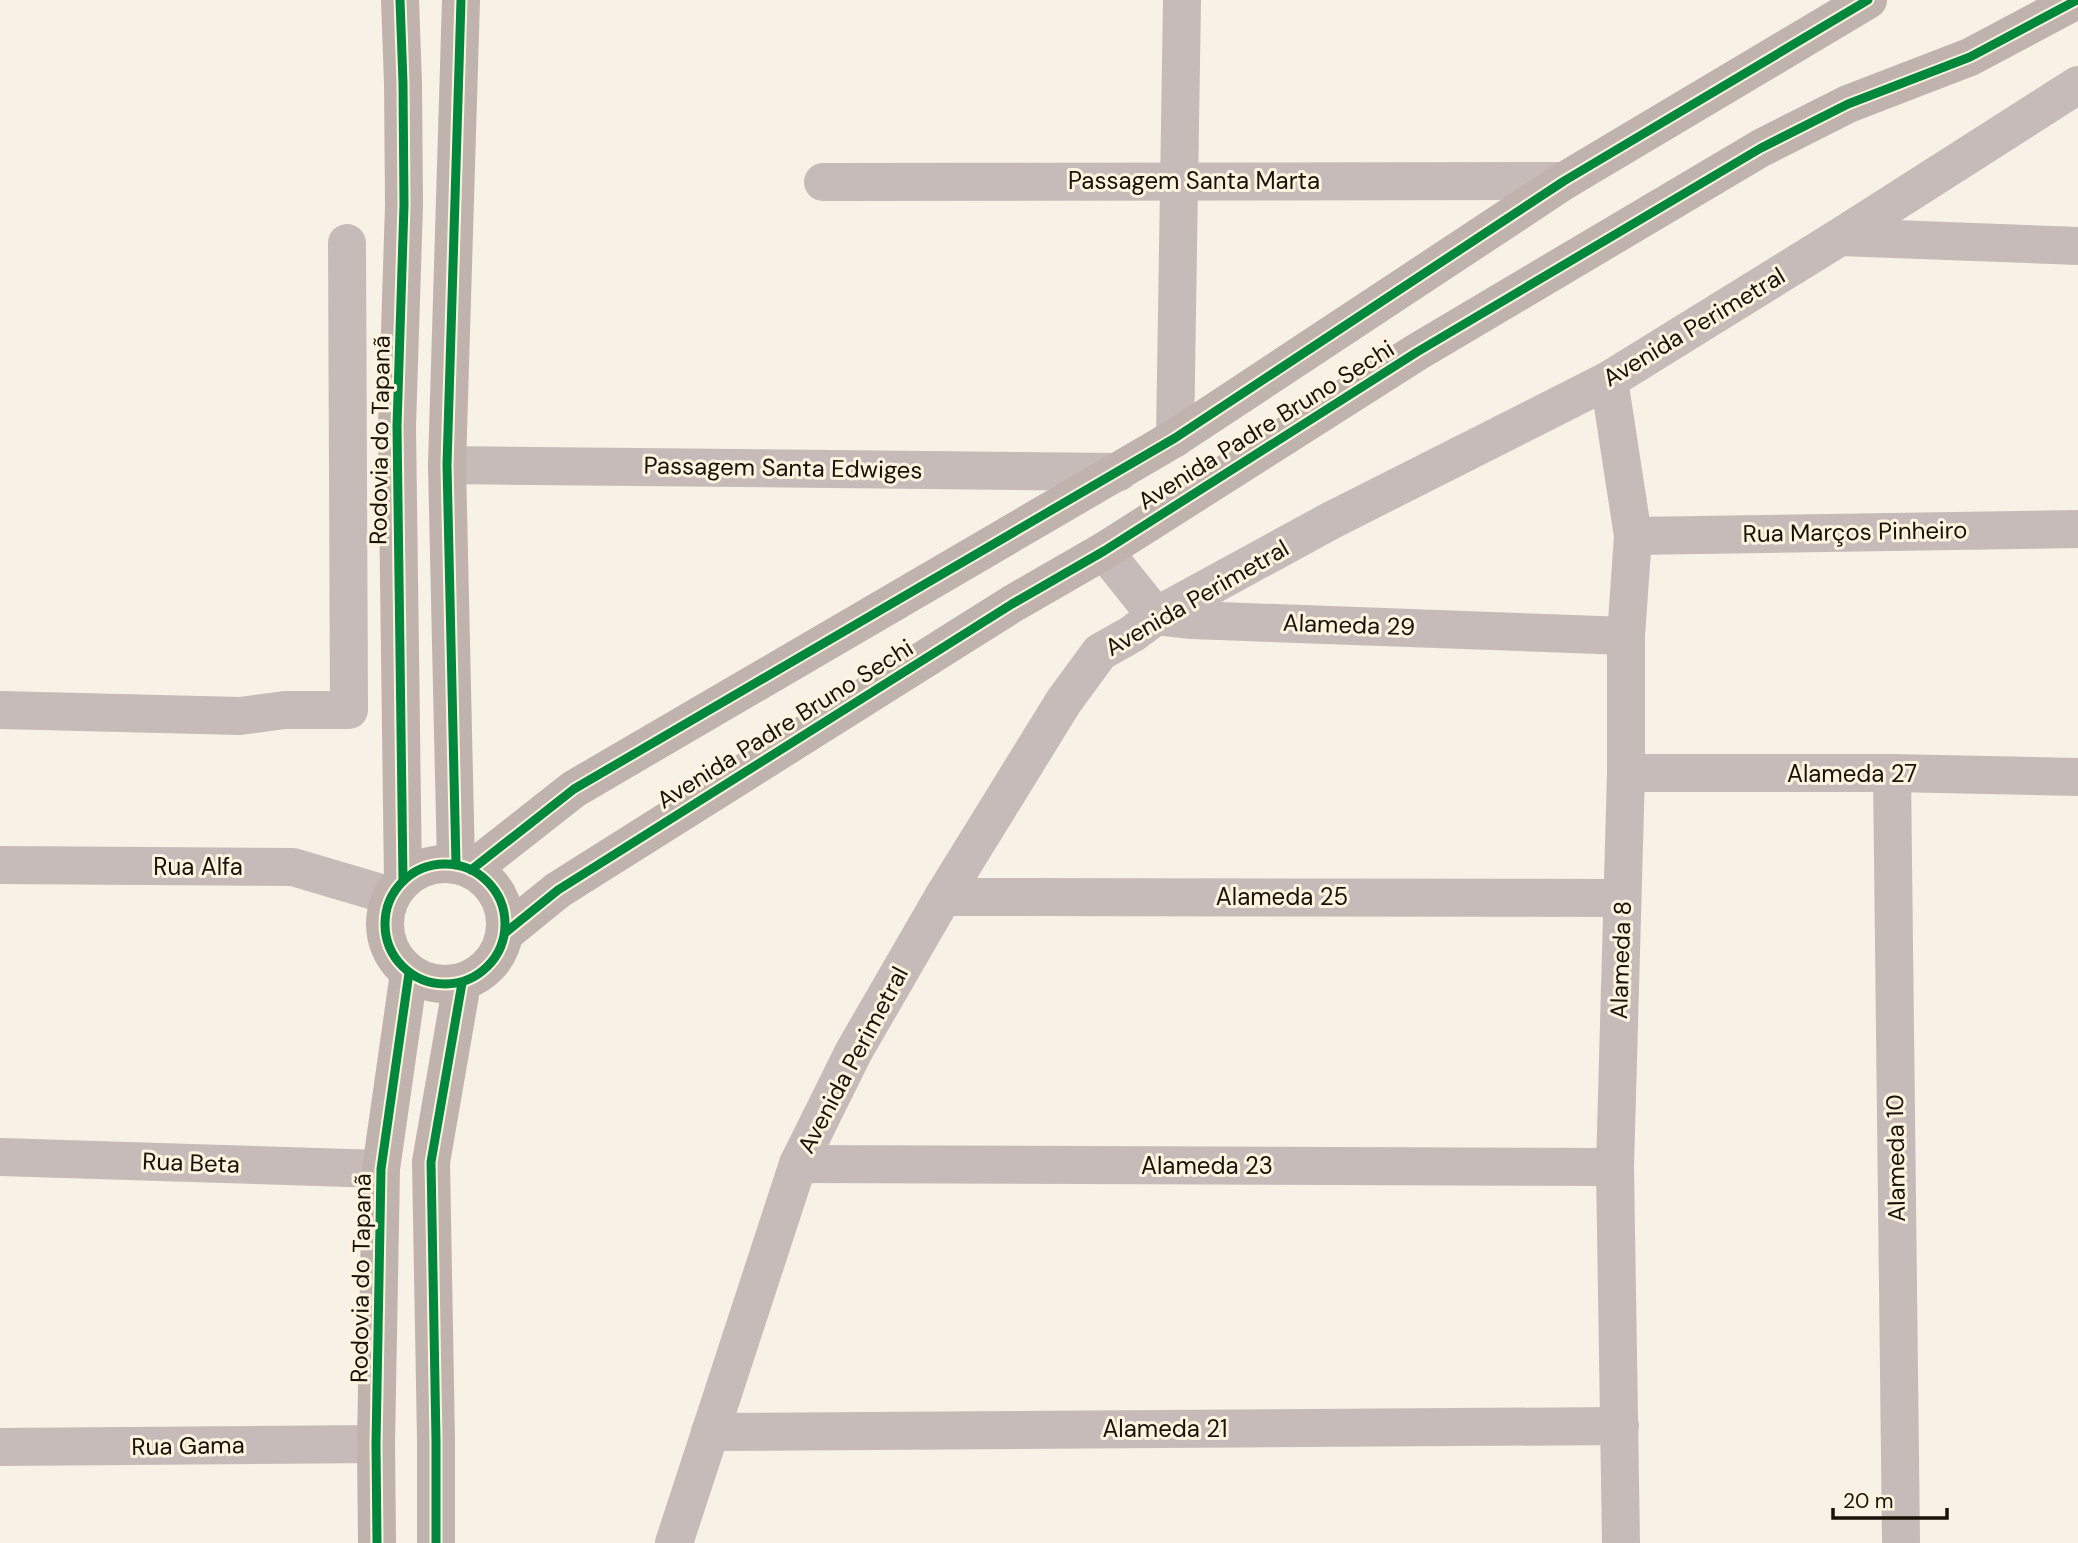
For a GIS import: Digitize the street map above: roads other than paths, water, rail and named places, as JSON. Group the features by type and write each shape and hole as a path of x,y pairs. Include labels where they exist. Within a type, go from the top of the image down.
{"main road":[{"name":"Rodovia do Tapanã","path":"397,888 400,716 397,426 404,205 400,0"},
{"path":"461,0 447,465 464,868"},
{"name":"Avenida Padre Bruno Sechi","path":"464,868 575,789 1175,438 1564,181 1868,0"},
{"name":"Avenida Padre Bruno Sechi","path":"505,933 558,890 1012,604 1104,551 1417,352 1761,148 1848,104 1970,57 2077,0"},
{"path":"440,864 464,868 479,875 495,891 504,911 505,933 500,950 491,964 477,975 462,983 434,984 409,973 397,961 389,946 385,929 386,912 397,888 419,870 440,864"},
{"name":"Rodovia do Tapanã","path":"377,1543 381,1169 409,973"},
{"path":"436,1543 431,1162 462,983"}],"street":[{"path":"1175,438 1182,0"},
{"name":"Avenida Perimetral","path":"674,1543 798,1164 854,1051 943,897 1064,701 1100,652 1132,634 1156,616 1330,521 1609,380 2078,85"},
{"name":"Passagem Santa Marta","path":"823,182 1564,181"},
{"path":"1840,237 2078,247"},
{"path":"347,243 349,710"},
{"name":"Alameda 8","path":"1609,380 1633,536 1626,636 1626,773 1615,1167 1620,1543"},
{"name":"Passagem Santa Edwiges","path":"447,465 1119,472"},
{"name":"Rua Marços Pinheiro","path":"1633,536 2078,529"},
{"path":"1104,551 1156,616"},
{"name":"Alameda 29","path":"1156,616 1192,620 1626,636"},
{"path":"0,710 240,716 285,710 349,710 400,716"},
{"name":"Alameda 27","path":"1626,773 2078,776"},
{"name":"Alameda 10","path":"1892,773 1900,1543"},
{"name":"Rua Alfa","path":"0,866 293,867 397,888"},
{"name":"Alameda 25","path":"943,897 1622,898"},
{"name":"Rua Beta","path":"0,1157 381,1169"},
{"name":"Alameda 23","path":"798,1164 1615,1167"},
{"name":"Alameda 21","path":"710,1432 1620,1426"},
{"name":"Rua Gama","path":"0,1447 376,1444"}]}
